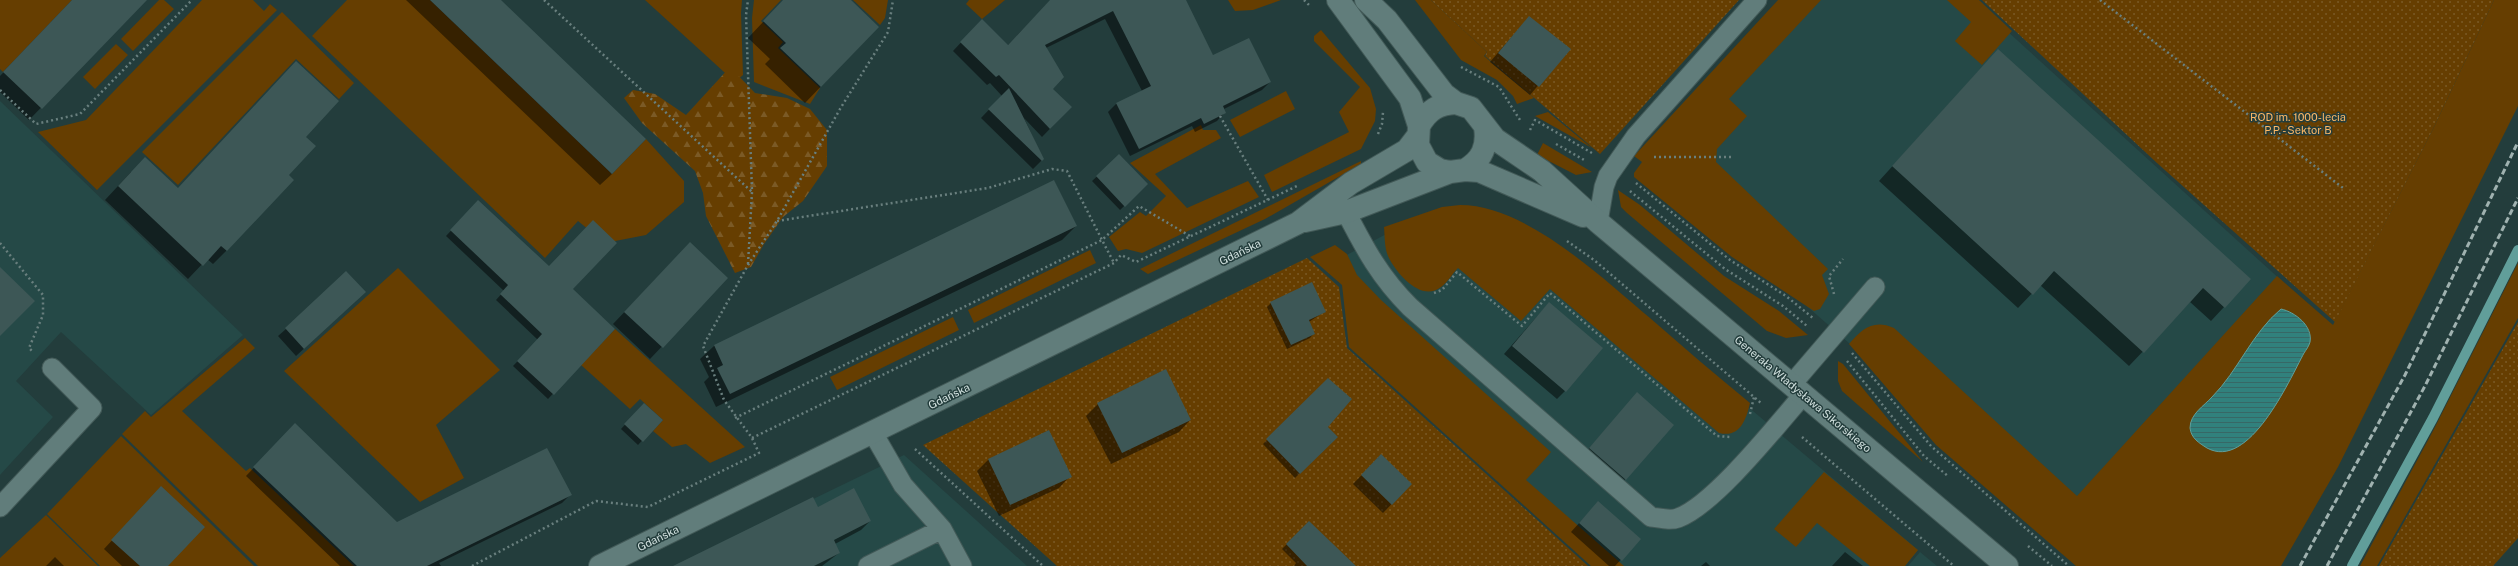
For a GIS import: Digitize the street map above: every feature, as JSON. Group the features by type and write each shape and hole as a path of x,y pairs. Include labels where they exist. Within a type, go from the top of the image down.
{"street":[{"name":"Generała Władysława Sikorskiego","path":"1338,0 1410,98 1418,132 1418,146 1427,162 1440,170 1490,175 1598,222"},
{"name":"Generała Władysława Sikorskiego","path":"1366,0 1387,20 1433,82 1456,103 1477,114 1485,128 1505,146 1542,171 1598,222 2007,566"},
{"path":"1418,132 1424,116 1433,108 1444,104 1456,103"},
{"path":"1457,171 1481,157 1486,138 1485,128"},
{"name":"Gdańska","path":"600,566 1298,223 1351,183 1407,150 1418,132"},
{"name":"Gdańska","path":"1298,223 1346,212 1457,171"}],"lane":[{"path":"1598,222 1604,187 1612,171 1636,136 1757,0"},
{"path":"1346,212 1373,264 1389,286 1410,307 1651,517 1677,518 1700,506 1717,491 1782,420 1798,389 1831,339 1874,287"},
{"path":"0,507 92,408 45,362"},
{"path":"873,433 903,485 942,529 962,566"},
{"path":"868,566 942,529"}],"path":[{"path":"0,90 36,124 80,114 192,0"},
{"path":"544,0 752,192"},
{"path":"748,0 746,16 752,192 748,265"},
{"path":"472,566 596,501 648,507 759,453 752,438 735,418 724,400 703,346 748,265 777,221 840,109 888,32 893,0"},
{"path":"1304,0 1314,9"},
{"path":"2100,0 2343,188"},
{"path":"1458,65 1499,87 1522,122"},
{"path":"1377,167 1368,149 1382,124 1384,110"},
{"path":"1220,116 1268,200"},
{"path":"1526,136 1535,120 1612,171 1730,260 1786,296 1831,339 1924,456 1953,481"},
{"path":"1526,126 1536,133"},
{"path":"1550,140 1612,171 1642,200 1725,269 1783,306 1856,357 1931,446 2070,566"},
{"path":"1649,157 1733,157"},
{"path":"777,221 988,188 1052,169 1067,171 1114,263"},
{"path":"752,438 1114,263 1122,255 1136,262 1304,183"},
{"path":"735,418 1102,240 1139,206 1191,236"},
{"path":"1562,238 1594,260 1954,566"},
{"path":"0,243 44,295 43,315 29,348 45,362"},
{"path":"1832,300 1832,283 1829,276 1844,259"},
{"path":"1428,293 1442,290 1457,272 1522,326 1550,293 1717,436 1728,438 1737,435"},
{"path":"1749,420 1754,396"},
{"path":"914,449 1043,566"},
{"path":"2023,541 2052,566"}],"shaded area":[{"path":"1787,0 1973,0 2328,323 2162,566 1850,344 1638,158"},
{"path":"0,101 243,335 151,415 61,332 16,381 53,417 0,475"},
{"path":"1392,231 1583,268 1918,550 1905,566 1595,566 1341,258"},
{"path":"904,455 1027,566 675,566"},
{"path":"1920,552 1937,566 1908,566"}],"green space":[{"path":"0,0 72,0 3,72 0,69"},
{"path":"159,0 164,0 174,9 133,51 121,39"},
{"path":"202,0 253,0 264,11 270,4 277,10 97,190 38,132 86,120"},
{"path":"347,0 430,0 612,174 646,139 684,181 684,202 646,235 605,243 578,221 545,258 312,36"},
{"path":"645,0 742,0 743,75 735,82"},
{"path":"754,0 781,0 761,21 783,42 778,48 820,88 810,104 754,82 752,18"},
{"path":"853,0 888,0 885,18 880,25"},
{"path":"969,0 1005,0 982,19 966,4"},
{"path":"1228,0 1281,0 1253,10 1235,11"},
{"path":"1415,0 1431,0 1487,52 1484,56 1534,98 1517,104 1513,96 1497,80 1461,60"},
{"path":"1431,0 1739,0 1600,154 1485,56 1487,52"},
{"path":"1778,0 1821,0 1729,99 1747,116 1717,149 1716,162 1828,269 1822,275 1829,294 1820,309 1814,311 1732,257 1634,177 1634,173 1642,162 1634,156"},
{"path":"1947,0 1979,0 2012,31 1982,65 1955,41 1971,22"},
{"name":"ROD im. 1000-lecia P.P. - Sektor B","path":"1982,0 2494,0 2434,127 2335,322 2157,163"},
{"path":"2494,0 2518,0 2518,106 2338,467 2281,566 2076,566 1936,445 1849,344 1868,327 1874,325 1887,325 1894,328 2077,496 2277,276 2333,325 2434,127"},
{"path":"282,12 354,83 339,99 296,59 178,185 142,152"},
{"path":"1321,30 1370,88 1376,109 1375,121 1361,149 1272,192 1264,175 1349,132 1339,112 1360,87 1314,41 1314,36"},
{"path":"116,44 128,55 95,89 83,77"},
{"path":"730,67 755,93 787,98 810,109 827,130 827,166 803,201 783,217 764,244 751,267 735,273 706,216 703,193 695,171 642,123 624,98 633,90 655,94 686,115"},
{"path":"1286,91 1295,109 1240,137 1230,120"},
{"path":"1548,112 1592,148 1535,116"},
{"path":"1201,125 1203,130 1216,130 1221,138 1155,174 1187,208 1248,181 1259,197 1142,253 1126,249 1118,251 1109,237 1140,212 1146,216 1166,196 1130,163"},
{"path":"1543,143 1592,172 1576,175 1537,155"},
{"path":"1361,161 1361,164 1265,219 1148,274 1140,269"},
{"path":"1618,190 1640,205 1724,276 1779,311 1808,335 1786,338 1767,331 1627,213 1621,207"},
{"path":"1460,205 1485,208 1511,217 1536,230 1586,264 1750,403 1741,426 1732,433 1719,433 1550,289 1521,321 1458,268 1441,287 1434,291 1419,289 1405,280 1388,256 1385,244 1384,227 1442,207"},
{"path":"1335,245 1347,254 1357,275 1381,300 1551,452 1526,480 1624,566 1591,566 1349,347 1342,285 1310,257"},
{"path":"1090,250 1096,263 974,323 968,310"},
{"path":"1307,258 1339,287 1347,348 1588,566 1057,566 923,445"},
{"path":"2518,263 2518,318 2377,566 2360,566 2433,431"},
{"path":"398,268 500,370 436,425 464,478 420,502 284,371"},
{"path":"953,317 959,330 837,390 830,377"},
{"path":"2518,322 2518,538 2493,566 2379,566"},
{"path":"615,329 745,447 710,463 686,444 672,447 653,431 663,420 640,399 630,409 581,365"},
{"path":"245,338 255,348 182,411 246,471 250,468 354,566 258,566 122,434 145,411 151,417"},
{"path":"1838,361 1843,364 1923,462 1842,391 1838,381"},
{"path":"121,436 254,566 100,566 47,514"},
{"path":"1824,472 1918,550 1905,566 1870,566 1817,523 1796,547 1774,529"},
{"path":"46,515 98,566 0,566 0,558"}],"water":[{"path":"2281,309 2292,313 2306,325 2310,336 2308,346 2278,401 2266,420 2252,435 2238,447 2223,452 2207,448 2198,442 2192,435 2190,428 2192,419 2230,376 2262,329"}],"building":[{"path":"72,0 147,0 42,109 3,72"},
{"path":"430,0 501,0 646,139 612,174"},
{"path":"783,0 851,0 879,27 821,87 780,48 786,43 763,21"},
{"path":"1050,0 1186,0 1213,55 1249,38 1271,82 1223,106 1226,113 1204,124 1201,118 1139,149 1116,103 1151,86 1113,11 1045,45 1064,77 1053,89 1072,107 1050,129 999,75 996,77 960,42 982,19 1008,45"},
{"path":"1529,16 1571,49 1539,87 1498,53"},
{"path":"1998,49 2251,279 2225,308 2203,288 2144,353 2054,271 2033,295 1892,166"},
{"path":"296,61 339,101 306,137 316,146 289,175 294,180 227,251 221,246 203,266 118,186 145,157 178,188"},
{"path":"1009,88 1044,159 1042,161 988,109"},
{"path":"1119,154 1148,184 1125,207 1096,176"},
{"path":"1054,180 1077,226 730,394 717,368 723,365 714,345"},
{"path":"478,200 549,266 593,220 617,243 573,289 615,329 554,395 517,361 542,334 500,294 508,285 450,230"},
{"path":"690,242 728,278 663,348 624,312"},
{"path":"0,267 35,301 0,336"},
{"path":"346,271 366,292 304,349 285,328"},
{"path":"1312,282 1326,312 1309,320 1315,334 1291,345 1270,302"},
{"path":"1549,302 1603,348 1566,392 1512,346"},
{"path":"1166,369 1191,420 1122,453 1097,403"},
{"path":"1328,378 1352,399 1328,427 1338,437 1300,474 1266,439"},
{"path":"1637,392 1674,425 1626,480 1589,448"},
{"path":"644,403 663,420 643,442 624,424"},
{"path":"295,423 397,522 547,448 572,495 427,566 357,566 253,467"},
{"path":"1049,430 1072,477 1010,505 988,459"},
{"path":"1381,454 1412,484 1392,505 1361,475"},
{"path":"161,486 205,527 168,566 140,566 111,540"},
{"path":"854,488 871,521 834,540 840,553 814,566 673,566 813,497 818,507"},
{"path":"1598,501 1641,539 1622,561 1579,523"},
{"path":"1309,521 1356,566 1307,566 1286,544"}],"waterway":[{"path":"2352,566 2433,418 2518,250"}],"railway":[{"path":"2300,566 2405,375 2518,142"},
{"path":"2327,566 2425,386 2518,198"}]}
